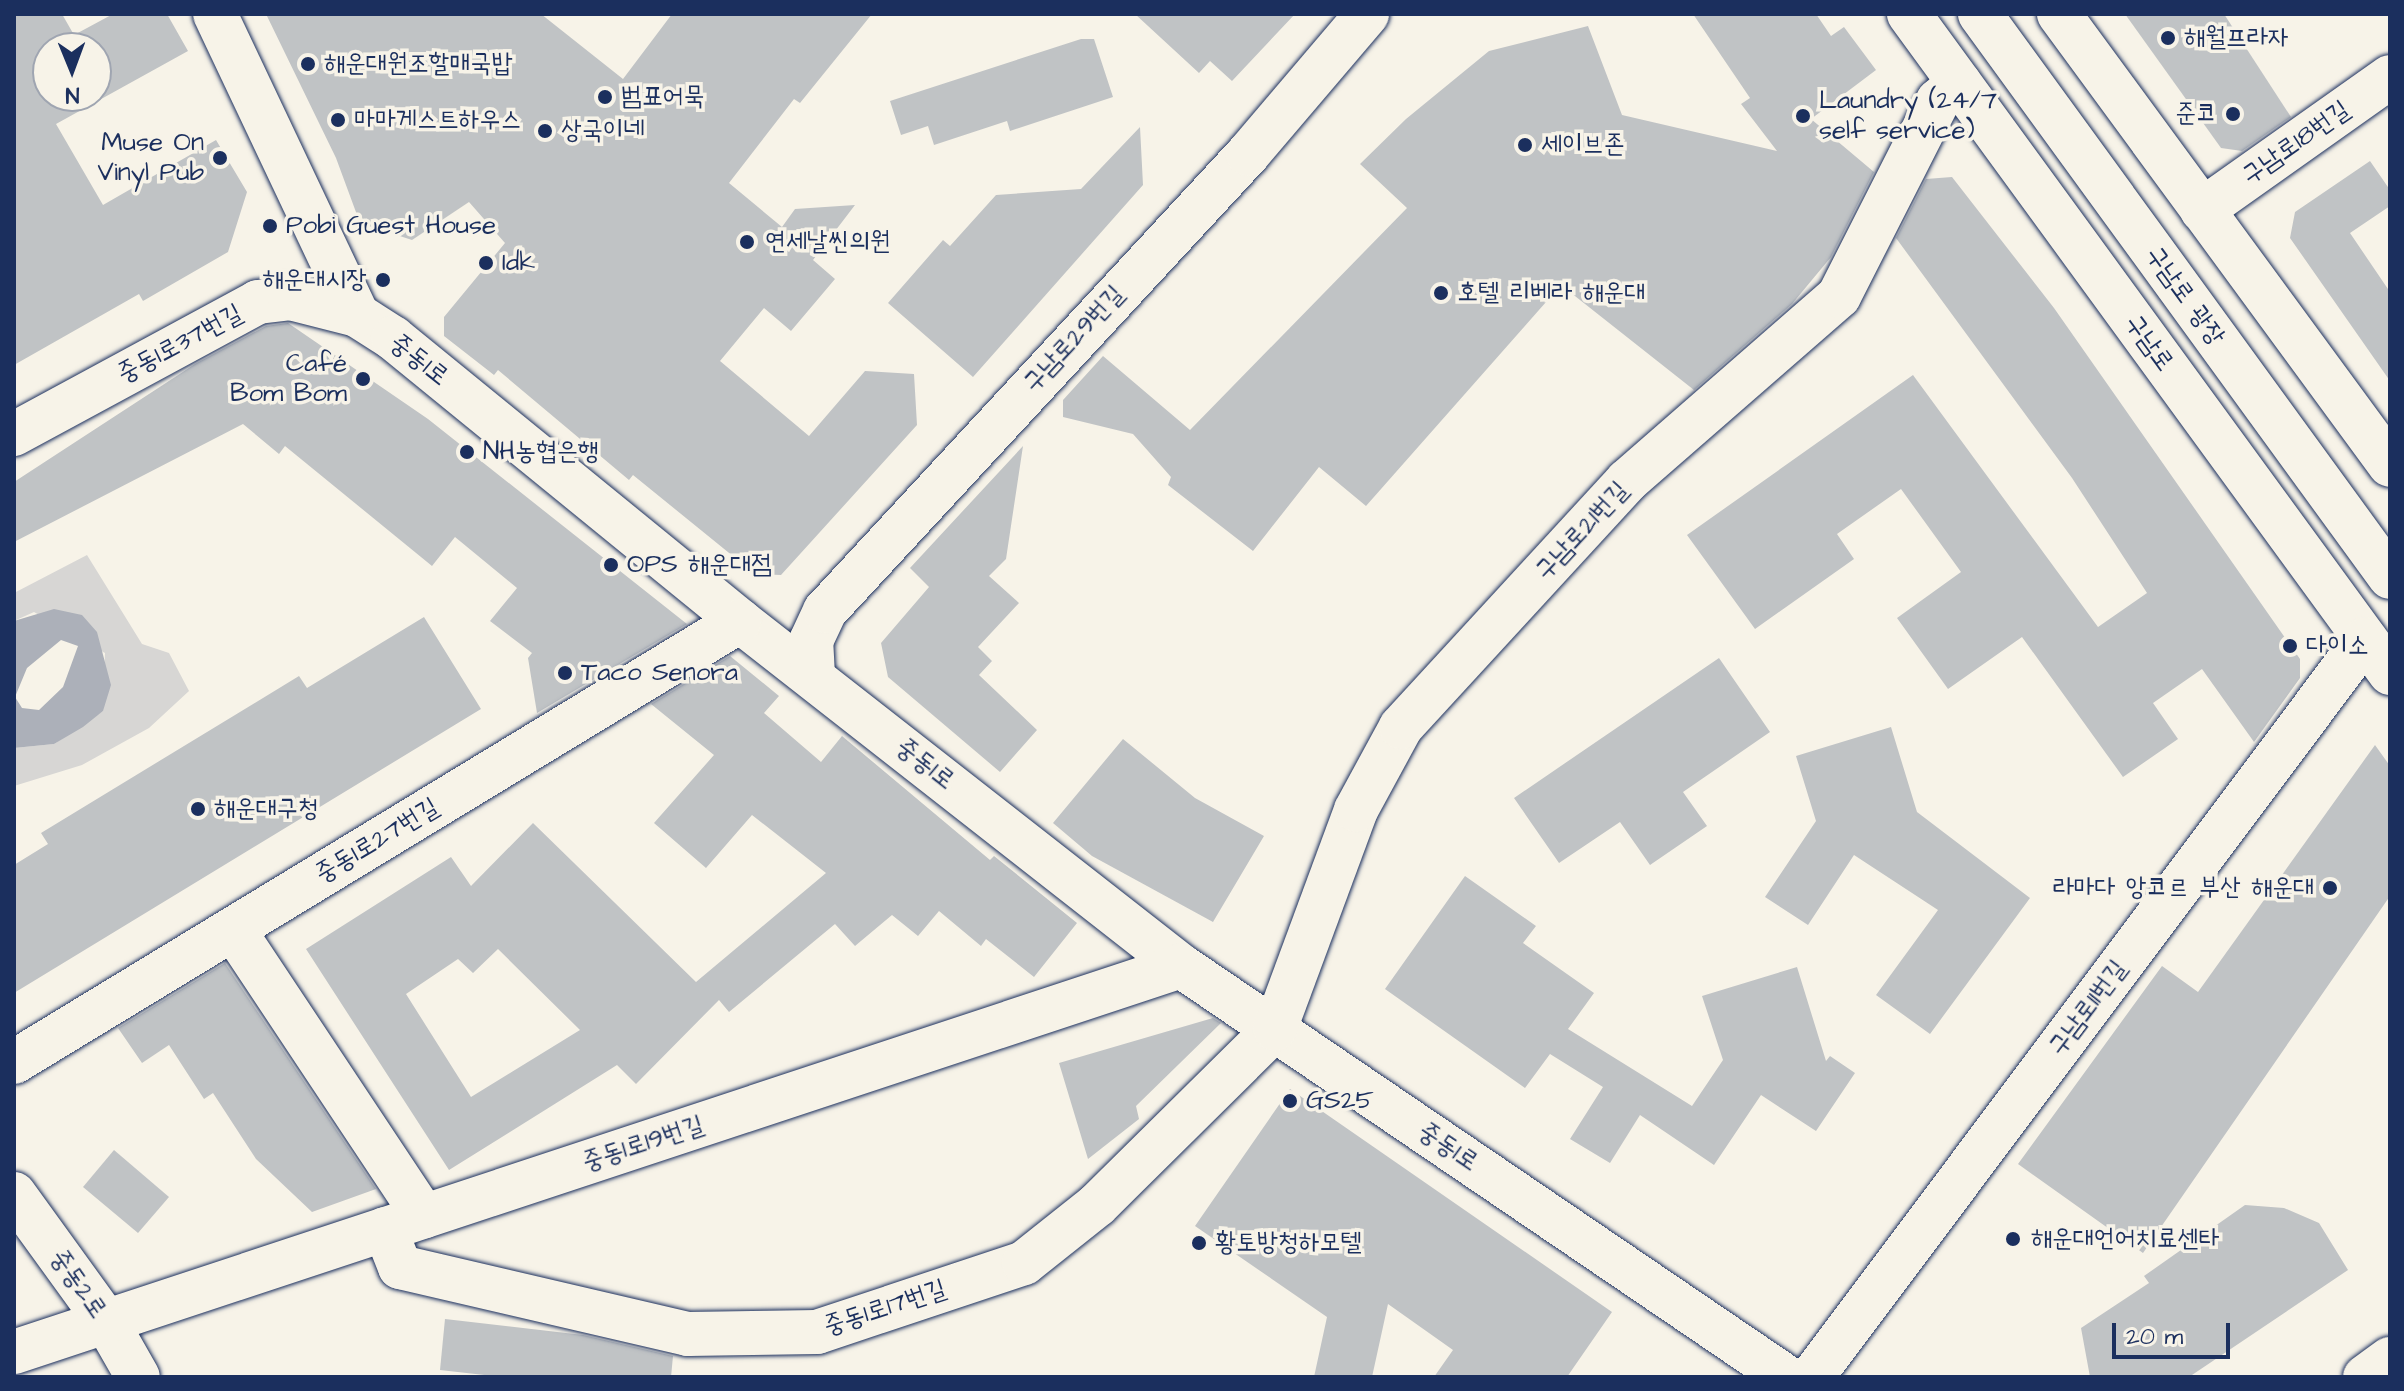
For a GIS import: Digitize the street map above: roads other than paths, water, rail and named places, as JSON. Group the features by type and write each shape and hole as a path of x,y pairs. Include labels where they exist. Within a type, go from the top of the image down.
{"street":[{"path":"215,14 357,315"},
{"name":"구남로29번길","path":"813,676 811,641 825,611 1248,154 1367,14"},
{"name":"구남로","path":"1909,14 2378,656"},
{"name":"구남로 광장","path":"1980,14 2390,577"},
{"path":"2059,14 2390,465"},
{"name":"구남로18번길","path":"2202,210 2390,77"},
{"name":"구남로21번길","path":"1275,1029 1356,810 1401,727 1627,481 1839,296 1938,101 1959,83"},
{"name":"중동1로37번길","path":"14,434 258,302 290,298 357,315"},
{"name":"중동1로","path":"357,315 393,338 740,621 1181,966 1786,1377"},
{"name":"중동1로27번길","path":"14,1062 740,621"},
{"name":"구남로11번길","path":"1812,1377 2378,656"},
{"path":"233,929 405,1222"},
{"name":"중동1로19번길","path":"14,1352 1181,966"},
{"name":"중동1로17번길","path":"405,1222 400,1267 688,1334 817,1332 1024,1263 1097,1205 1275,1029"},
{"name":"중동2로","path":"14,1194 106,1321 138,1377"},
{"path":"2365,1377 2390,1359"}],"place":[{"name":"해월프라자","path":"2168,38"},
{"name":"해운대원조할매국밥","path":"308,64"},
{"name":"범표어묵","path":"605,97"},
{"name":"준코","path":"2233,114"},
{"name":"Laundry (24/7 self service)","path":"1803,116"},
{"name":"마마게스트하우스","path":"338,120"},
{"name":"상국이네","path":"545,131"},
{"name":"세이브존","path":"1525,145"},
{"name":"Muse On Vinyl Pub","path":"220,158"},
{"name":"Pobi Guest House","path":"270,226"},
{"name":"연세날씬의원","path":"747,242"},
{"name":"Idk","path":"486,263"},
{"name":"해운대시장","path":"383,280"},
{"name":"호텔 리베라 해운대","path":"1441,293"},
{"name":"Café Bom Bom","path":"363,379"},
{"name":"NH농협은행","path":"467,452"},
{"name":"OPS 해운대점","path":"611,565"},
{"name":"다이소","path":"2290,646"},
{"name":"Taco Senora","path":"565,673"},
{"name":"해운대구청","path":"198,809"},
{"name":"라마다 앙코르 부산 해운대","path":"2330,888"},
{"name":"GS25","path":"1290,1101"},
{"name":"해운대언어치료센타","path":"2013,1239"},
{"name":"황토방청하모텔","path":"1199,1243"}]}
